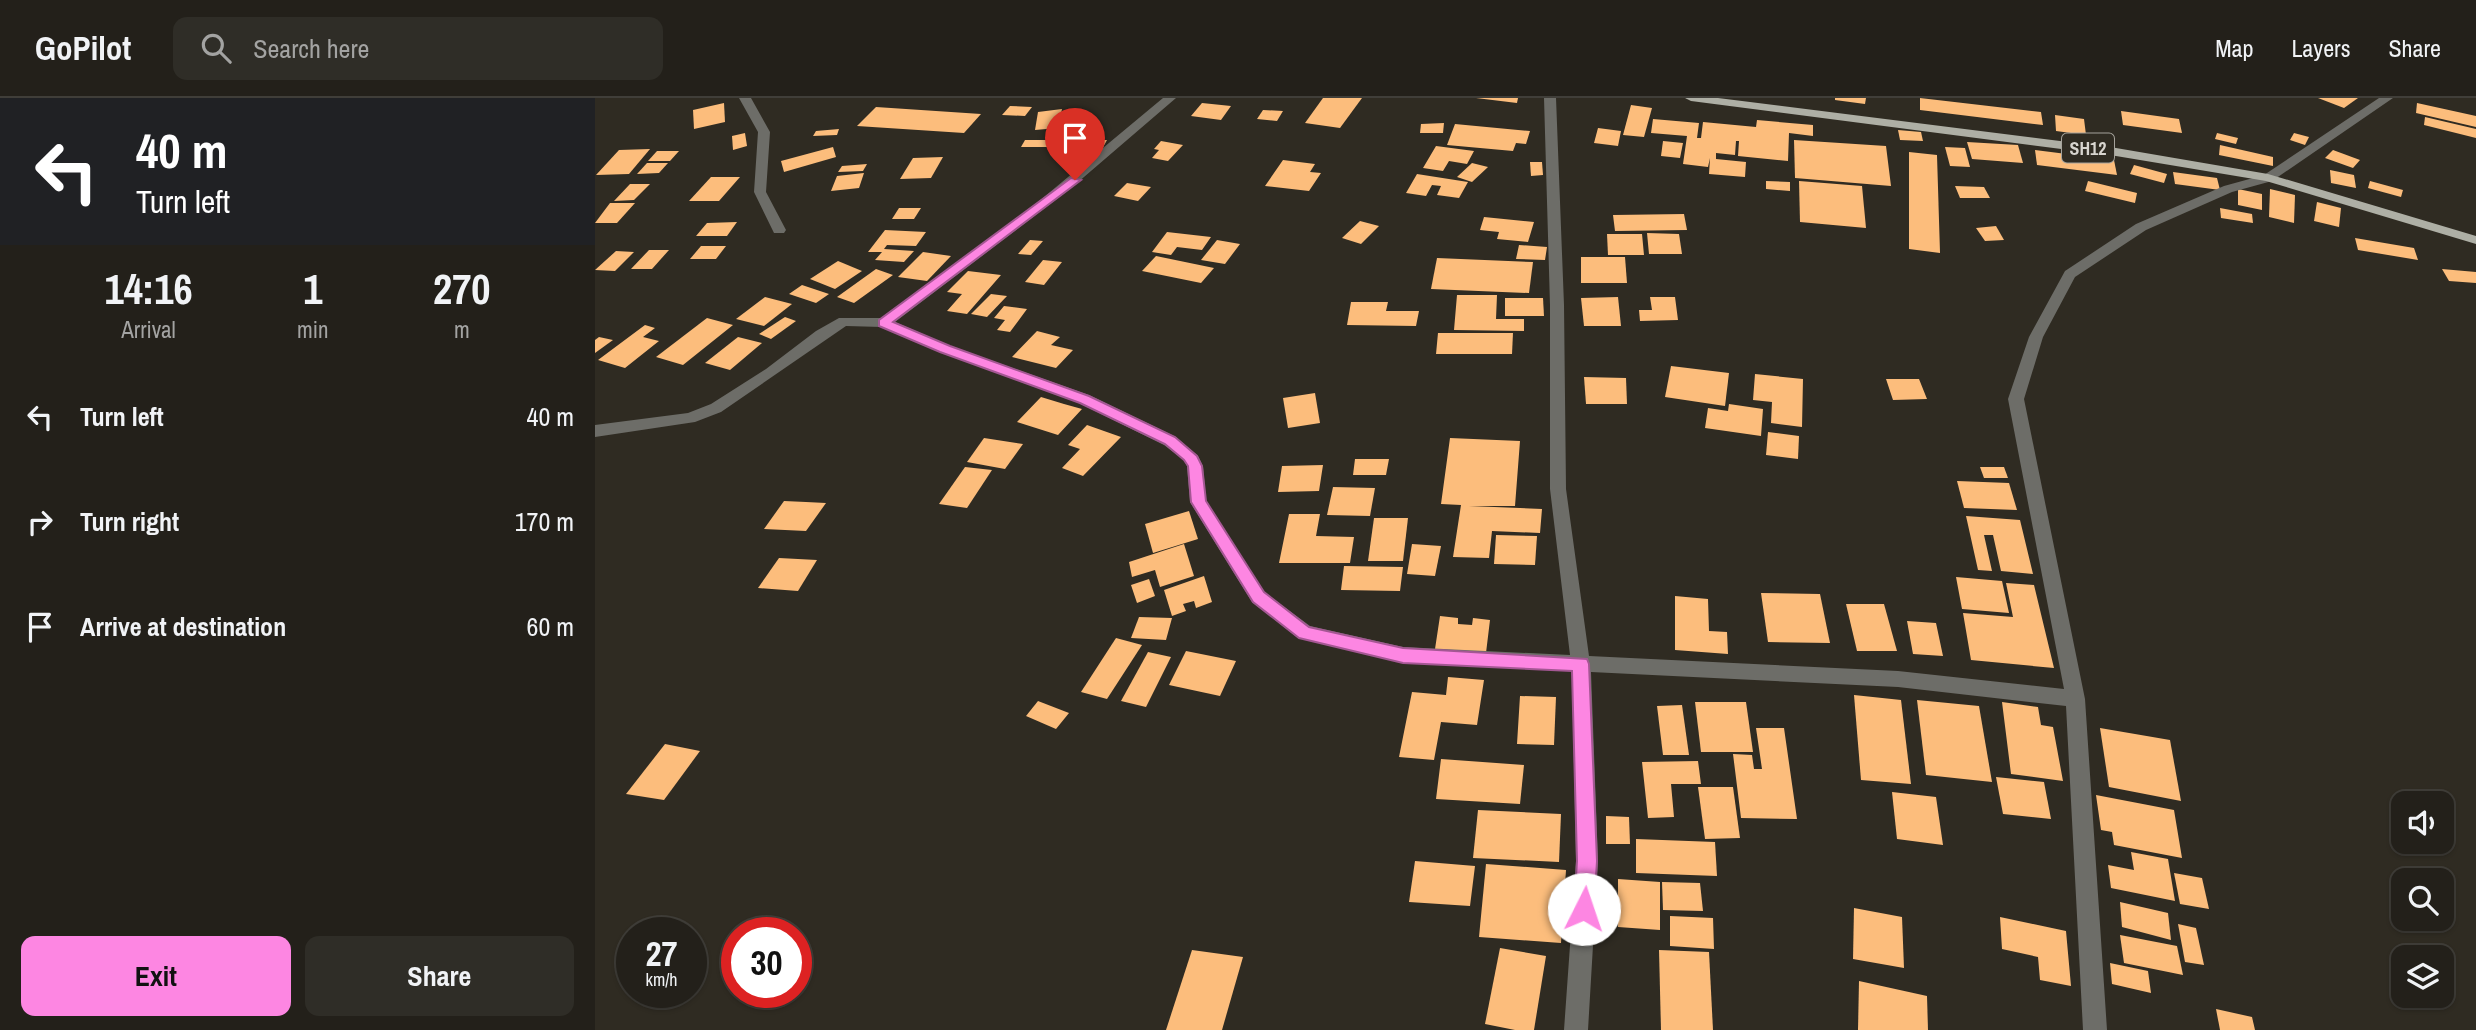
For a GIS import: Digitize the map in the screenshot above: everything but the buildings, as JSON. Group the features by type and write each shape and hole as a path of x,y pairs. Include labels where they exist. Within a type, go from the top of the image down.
{"main road":[{"name":"SH12","path":"1691,98 2116,152 2268,178 2476,240"}],"street":[{"path":"745,98 764,132 760,192 779,230"},
{"path":"884,323 1055,196 1115,148 1170,98"},
{"path":"1550,98 1557,305 1558,489 1581,664 1587,861 1576,1030"},
{"path":"2095,1030 2075,699 2016,400 2036,337 2070,274 2141,227 2228,189 2268,178 2387,98"},
{"path":"595,430 690,418 716,408 771,373 821,334 844,321 884,323 945,349 1084,399 1170,441 1190,456 1195,466 1198,502 1258,597 1305,633 1403,656 1898,679 2075,699"}],"route":[{"path":"1075,180 933,289 884,323 945,349 1084,399 1170,441 1190,456 1195,466 1198,502 1258,597 1305,633 1403,656 1581,664 1587,861 1584,909"}]}
